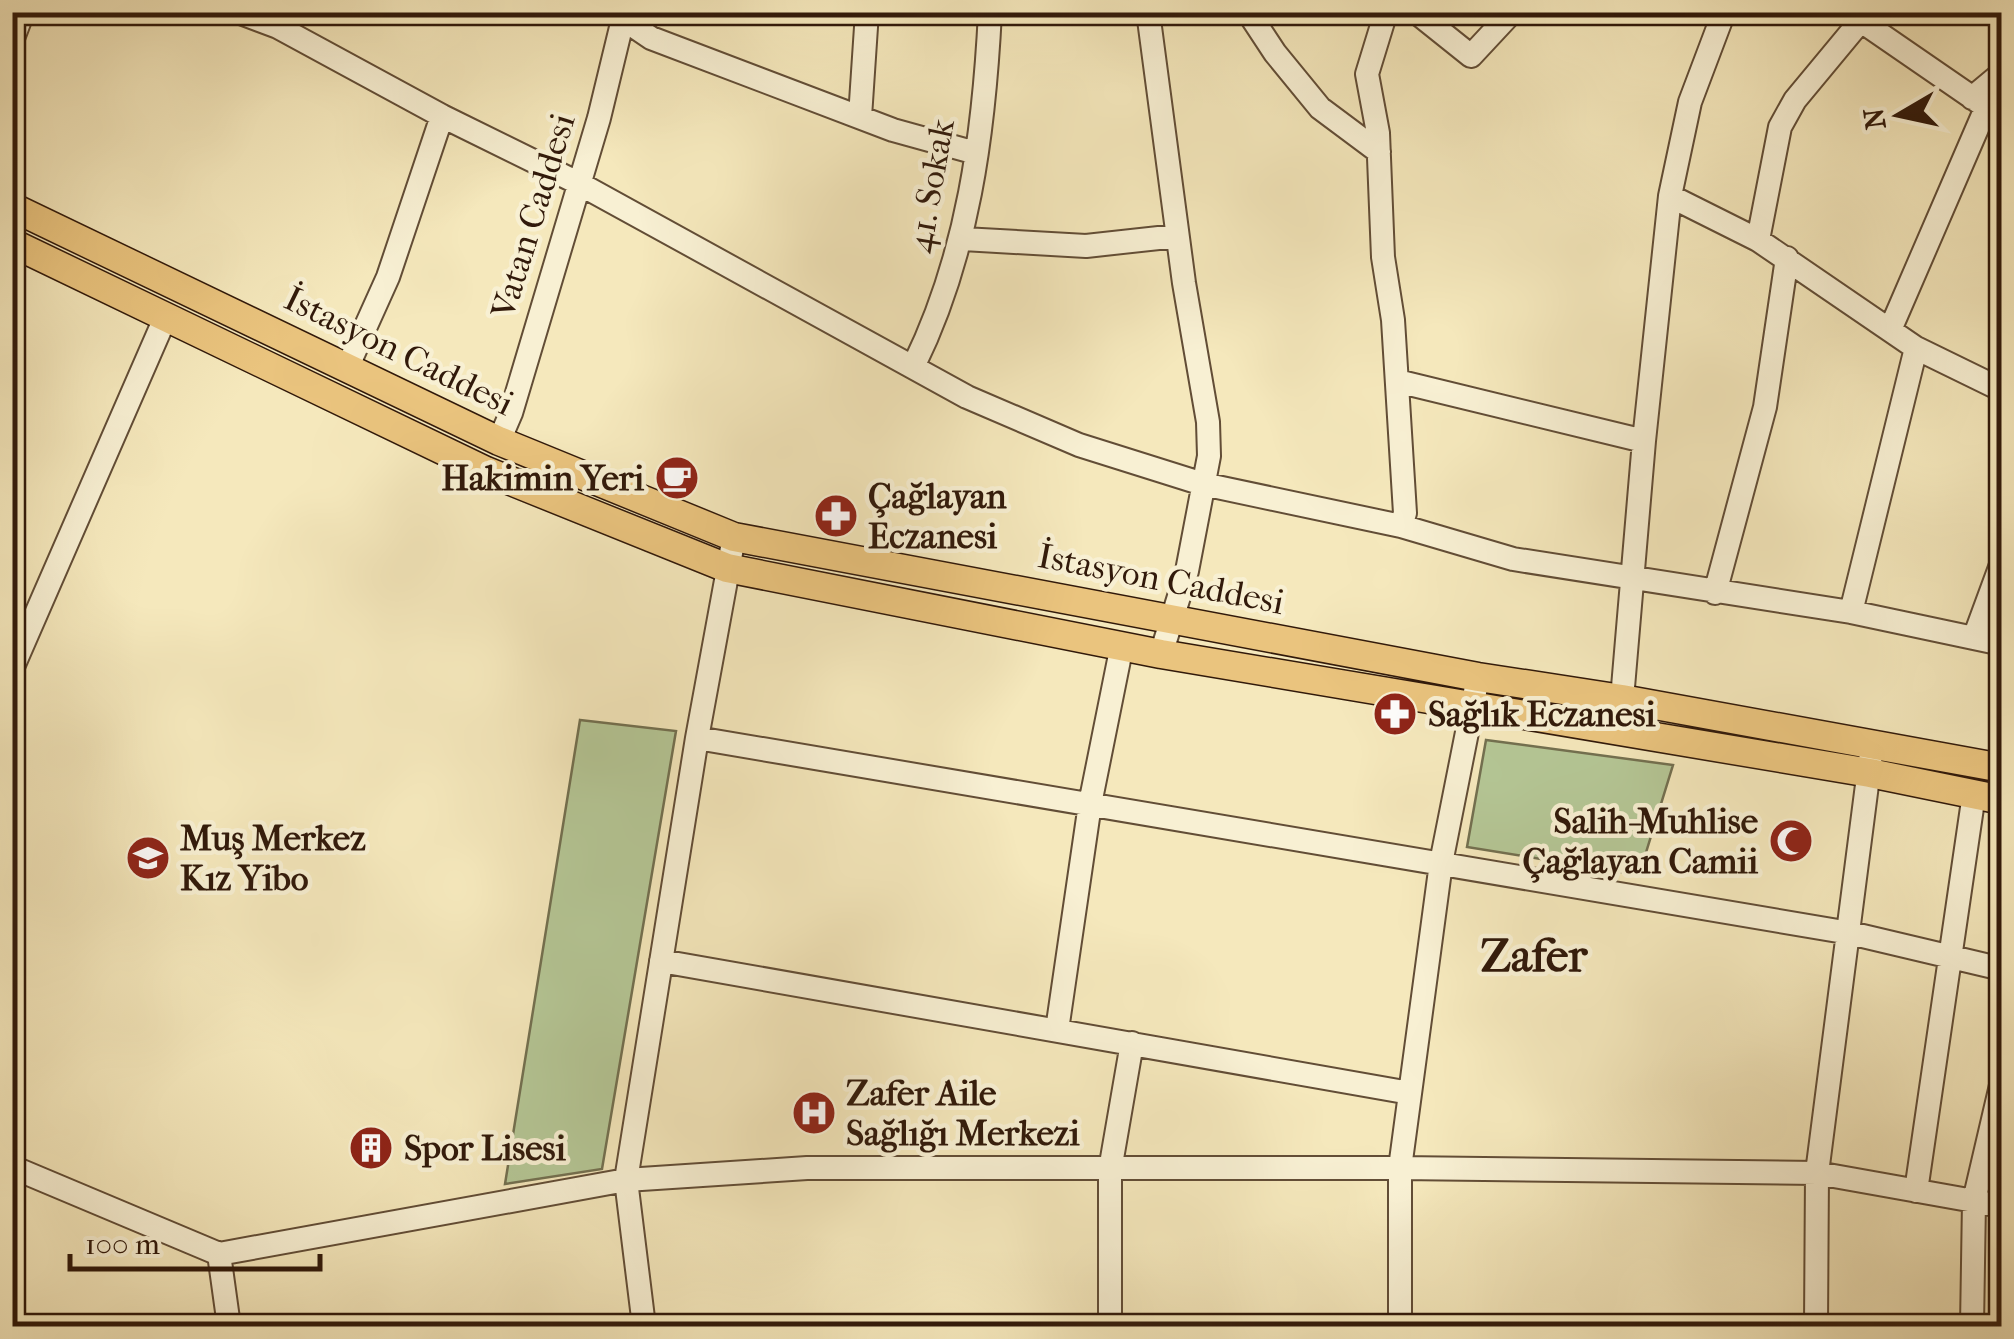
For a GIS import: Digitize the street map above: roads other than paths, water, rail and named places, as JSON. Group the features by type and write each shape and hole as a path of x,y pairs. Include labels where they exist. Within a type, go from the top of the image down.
{"main road":[{"name":"İstasyon Caddesi","path":"12,207 499,441 734,538 1478,677 1622,699 1871,760 1988,797"},
{"name":"İstasyon Caddesi","path":"12,242 486,471 726,568 1161,654 1470,706 1871,760 2002,768"}],"street":[{"path":"12,41 23,12"},
{"path":"238,12 282,20"},
{"path":"252,12 282,20 442,116 578,183 967,396 1080,445 1203,484 1401,526 1513,559 1851,612 2002,644"},
{"path":"860,118 867,12"},
{"name":"41. Sokak","path":"914,365 937,317 962,238 976,152 990,12"},
{"path":"1148,12 1177,236 1208,422 1209,456 1187,571 1161,654"},
{"path":"1248,12 1320,108 1379,152"},
{"path":"1386,12 1367,74 1379,152 1383,258 1393,320 1405,513 1401,526"},
{"path":"1416,12 1471,56 1512,12"},
{"path":"1622,699 1670,196 1690,102 1724,12"},
{"path":"625,15 650,38 860,118 976,152"},
{"name":"Vatan Caddesi","path":"499,441 511,413 599,118 625,15"},
{"path":"1758,240 1780,127 1795,100 1860,15 1987,108"},
{"path":"1890,330 2002,73"},
{"path":"346,368 388,277 442,116"},
{"path":"1670,196 1758,240 1916,348 2002,390"},
{"path":"962,238 1086,246 1177,236"},
{"path":"1714,593 1765,406 1787,258"},
{"path":"12,669 166,316"},
{"path":"1851,612 1916,348"},
{"path":"1397,382 1644,441"},
{"path":"644,1326 626,1180 697,738 734,538"},
{"path":"1974,638 2002,562"},
{"path":"1057,1030 1090,804 1122,645"},
{"path":"1400,1326 1400,1168 1441,863 1478,677"},
{"path":"697,738 1850,932 2002,968"},
{"path":"1816,1326 1817,1173 1871,760"},
{"path":"1916,1190 1949,956 1988,797"},
{"path":"661,961 1410,1094"},
{"path":"1110,1326 1110,1170 1132,1044"},
{"path":"1972,1326 1974,1201 2002,1081"},
{"path":"12,1167 220,1254 626,1180 807,1168 1817,1173 2002,1206"},
{"path":"220,1254 229,1326"}],"place":[{"name":"Hakimin Yeri","path":"677,478"},
{"name":"Çağlayan Eczanesi","path":"836,516"},
{"name":"Sağlık Eczanesi","path":"1395,714"},
{"name":"Salih-Muhlise Çağlayan Camii","path":"1791,841"},
{"name":"Muş Merkez Kız Yibo","path":"148,858"},
{"name":"Zafer Aile Sağlığı Merkezi","path":"814,1113"},
{"name":"Spor Lisesi","path":"371,1148"}],"district":[{"name":"Zafer","path":"1534,956"}]}
